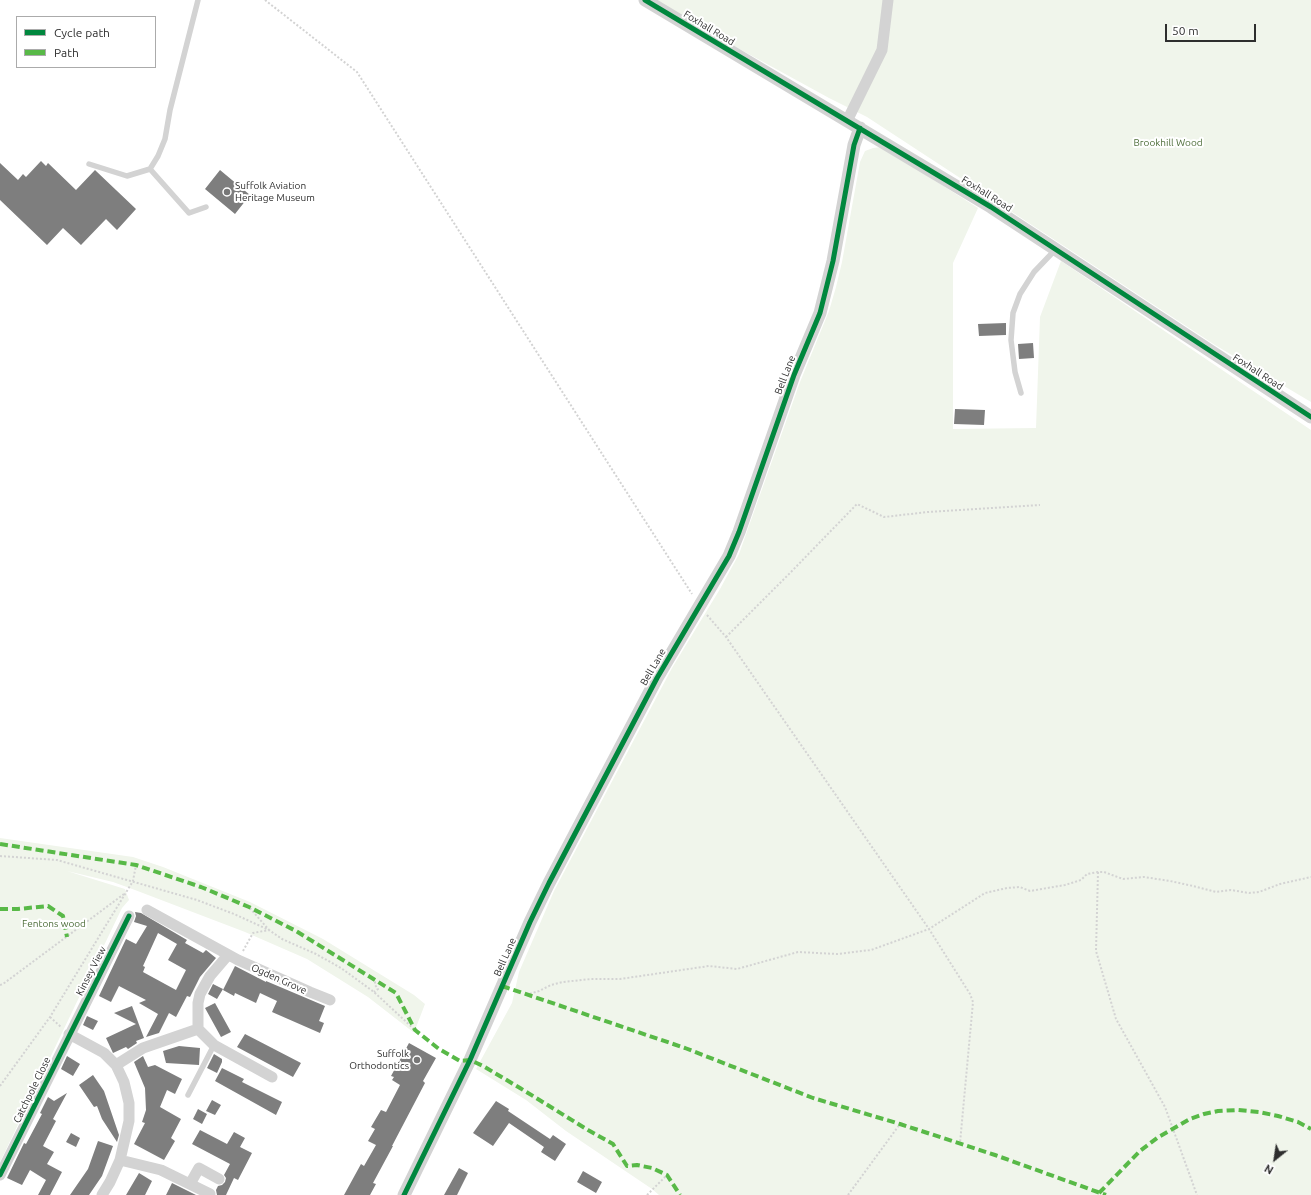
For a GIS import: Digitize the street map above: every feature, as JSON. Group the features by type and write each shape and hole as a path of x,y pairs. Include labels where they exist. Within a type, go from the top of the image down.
{"street":[{"name":"Foxhall Road","path":"645,0 991,207 1311,417"},
{"path":"847,121 882,50 888,0"},
{"name":"Bell Lane","path":"404,1195 470,1060 530,922 549,883 657,678 729,556 739,532 794,375 820,313 833,261 854,145 860,128"},
{"name":"Ogden Grove","path":"148,910 233,958 330,1000"},
{"name":"Kinsey View","path":"69,1034 129,916"},
{"path":"233,958 210,976 200,994 198,1002 198,1029 214,1045 272,1077"},
{"path":"116,1065 143,1048 198,1029"},
{"path":"69,1034 104,1053 116,1065 124,1082 129,1102 128,1121 120,1160 102,1195"},
{"name":"Catchpole Close","path":"0,1175 69,1034"},
{"path":"120,1160 161,1170 210,1194"},
{"path":"190,1184 198,1168 219,1179"}],"lane":[{"path":"89,164 128,176 150,169 158,156 165,139 170,110 198,0"},
{"path":"150,169 189,213 206,207"},
{"path":"1021,393 1015,372 1011,340 1013,313 1020,294 1034,272 1056,249"},
{"path":"188,1095 214,1045"}],"path":[{"path":"265,0 357,72 700,607 726,636 929,929 970,994 973,1002 960,1143"},
{"path":"726,636 857,504 884,517 928,512 1040,505"},
{"path":"0,856 57,860 197,900 234,914 269,930 282,939 316,954 341,968 374,992 415,1030"},
{"path":"0,1086 50,1017 133,881 136,865"},
{"path":"1098,872 1096,950 1116,1019 1165,1107 1197,1195"},
{"path":"526,995 539,991 550,985 563,982 620,978 709,966 737,969 798,952 837,954 871,950 929,929 985,893 1007,888 1020,887 1030,891 1065,885 1081,880 1087,874 1098,872 1104,872 1123,879 1144,877 1170,881 1216,892 1231,890 1249,893 1259,892 1280,884 1311,877"},
{"path":"0,985 125,893"},
{"path":"250,907 269,930"},
{"path":"233,958 253,933 269,930"},
{"path":"370,976 378,989 374,992"},
{"path":"50,1017 69,1034"},
{"path":"848,1195 900,1124"},
{"path":"647,1195 666,1175"}],"green space":[{"name":"Brookhill Wood","path":"650,0 1311,0 1311,402 1215,345 867,117 829,98"},
{"path":"882,147 978,208 953,263 953,429 1036,428 1040,317 1061,261 1311,430 1311,1195 659,1195 566,1131 526,1100 476,1069 512,1003 519,972 554,891 672,668 720,589 739,554 800,382 829,311 842,262 860,162 865,151"},
{"name":"Fentons wood","path":"0,838 133,857 163,867 250,902 323,939 414,995 425,1004 415,1030 413,1032 368,997 307,959 245,932 135,890 113,882 67,871 125,889 129,900 122,908 0,1162"}],"building":[{"path":"41,161 46,166 48,163 76,190 95,170 136,209 117,230 106,219 81,245 63,228 47,245 0,200 0,163 18,180 23,174 26,177"},
{"name":"Suffolk Aviation Heritage Museum","path":"220,170 250,195 235,214 205,189"},
{"path":"1006,323 1006,335 979,336 978,324"},
{"path":"1033,343 1034,358 1019,359 1018,344"},
{"path":"955,409 985,410 984,425 954,424"},
{"path":"135,912 141,913 187,940 185,943 203,953 206,950 216,958 200,977 190,997 187,996 176,1017 169,1013 159,1033 146,1037 158,1014 139,1003 146,1000 119,986 111,1002 99,996 126,939 136,944 147,926 134,922 136,916","holes":["158,933 177,944 168,960 186,970 176,990 143,972 145,967 143,966"]},
{"path":"235,966 266,982 325,1006 319,1021 324,1023 320,1033 272,1012 277,1001 260,993 256,1003 235,993 234,996 223,990"},
{"path":"213,984 223,989 217,999 208,994"},
{"path":"215,1003 231,1032 221,1037 205,1008"},
{"path":"132,1006 144,1038 136,1041 137,1043 128,1049 126,1047 113,1053 106,1038 136,1024 114,1013"},
{"path":"87,1016 98,1021 93,1030 83,1025"},
{"path":"245,1034 301,1063 293,1077 237,1047"},
{"path":"409,1043 436,1058 423,1081 425,1083 373,1183 376,1184 370,1195 344,1195 361,1164 364,1166 376,1145 368,1141 375,1129 371,1127 381,1110 386,1112 400,1085 392,1080 394,1077 391,1076"},
{"path":"179,1046 200,1048 199,1065 166,1063 163,1051"},
{"path":"214,1054 222,1059 217,1073 207,1068"},
{"path":"67,1056 80,1064 73,1076 61,1069"},
{"path":"143,1056 148,1067 155,1065 182,1079 175,1094 167,1090 160,1107 181,1119 171,1138 175,1141 164,1160 134,1144 145,1123 142,1122 146,1110 145,1088 134,1062"},
{"path":"222,1068 244,1079 242,1082 282,1102 276,1115 215,1081"},
{"path":"93,1075 104,1091 119,1135 117,1142 102,1119 97,1106 94,1107 79,1085"},
{"path":"67,1093 53,1119 56,1121 43,1146 54,1152 47,1164 62,1172 50,1195 38,1195 46,1180 30,1170 22,1185 7,1178 24,1143 26,1144 42,1114 40,1113 48,1097 54,1101"},
{"path":"212,1100 221,1105 215,1115 206,1111"},
{"path":"496,1101 509,1109 508,1111 550,1139 553,1135 566,1144 555,1161 541,1152 544,1147 509,1123 493,1146 473,1133"},
{"path":"198,1109 207,1114 202,1124 193,1119"},
{"path":"200,1130 227,1144 234,1132 245,1138 240,1147 252,1153 238,1180 234,1178 226,1195 217,1195 216,1190 218,1186 225,1182 226,1178 224,1175 230,1164 192,1144"},
{"path":"71,1133 80,1138 76,1147 66,1142"},
{"path":"98,1141 113,1146 102,1176 89,1195 70,1195 88,1169"},
{"path":"459,1168 468,1173 457,1195 444,1195"},
{"path":"583,1171 602,1182 596,1193 577,1182"},
{"path":"139,1173 152,1181 145,1195 126,1195"},
{"path":"172,1183 196,1195 166,1195"}],"marked path":[{"path":"0,844 136,865 201,887 249,907 296,931 396,993 415,1030 439,1049 460,1061 470,1060 483,1066 613,1144 627,1166 637,1165 652,1168 667,1175 680,1195"},
{"path":"0,909 48,906 63,916 67,937"},
{"path":"502,986 685,1048 813,1098 995,1155 1106,1195"},
{"path":"1099,1193 1140,1151 1157,1138 1190,1119 1204,1114 1218,1111 1238,1110 1259,1112 1298,1122 1311,1129"}],"cycle path":[{"path":"645,0 991,207 1311,417"},
{"path":"404,1195 470,1060 530,922 549,883 657,678 729,556 739,532 794,375 820,313 833,261 854,145 860,128"},
{"path":"0,1175 129,916"}],"place":[{"name":"Suffolk Aviation Heritage Museum","path":"227,192"},
{"name":"Suffolk Orthodontics","path":"417,1060"}]}
